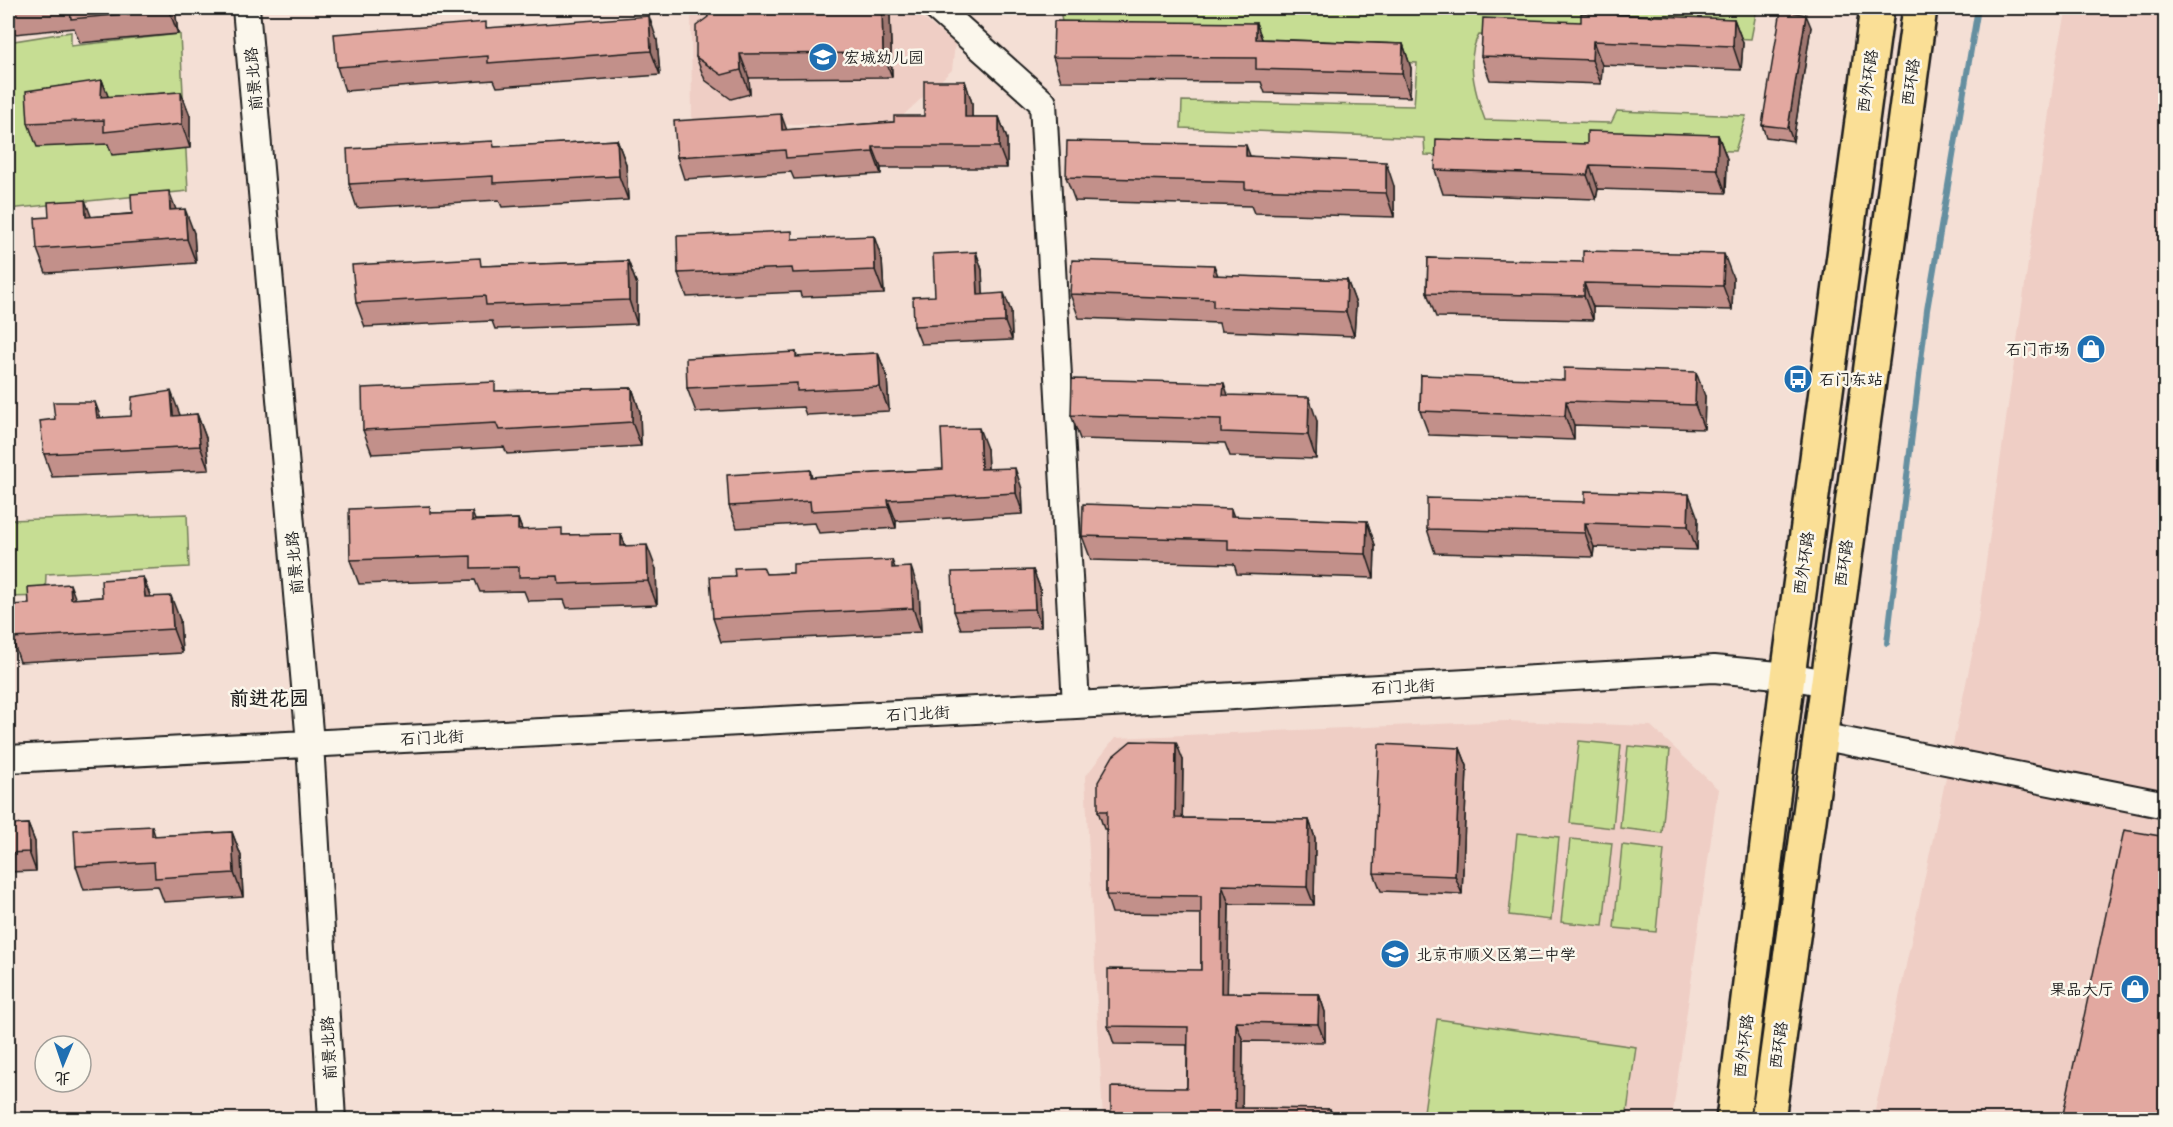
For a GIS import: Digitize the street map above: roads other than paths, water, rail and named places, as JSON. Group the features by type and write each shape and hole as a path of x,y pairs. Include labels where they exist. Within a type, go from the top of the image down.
{"main road":[{"name":"西外环路","path":"1733,1119 1788,676 1877,8"},
{"name":"西环路","path":"1767,1119 1920,8"}],"street":[{"name":"前景北路","path":"246,8 310,743 332,1119"},
{"path":"937,8 1043,103 1076,705"},
{"name":"石门北街","path":"8,759 1076,705 1714,669 1788,676 1827,683"},
{"path":"1820,736 2166,805"}],"waterway":[{"path":"1887,643 1927,310 1978,8"}],"place":[{"name":"宏城幼儿园","path":"823,57"},
{"name":"石门市场","path":"2091,349"},
{"name":"石门东站","path":"1798,379"},
{"name":"北京市顺义区第二中学","path":"1395,954"},
{"name":"果品大厅","path":"2135,989"}],"district":[{"name":"前进花园","path":"269,698"}]}
